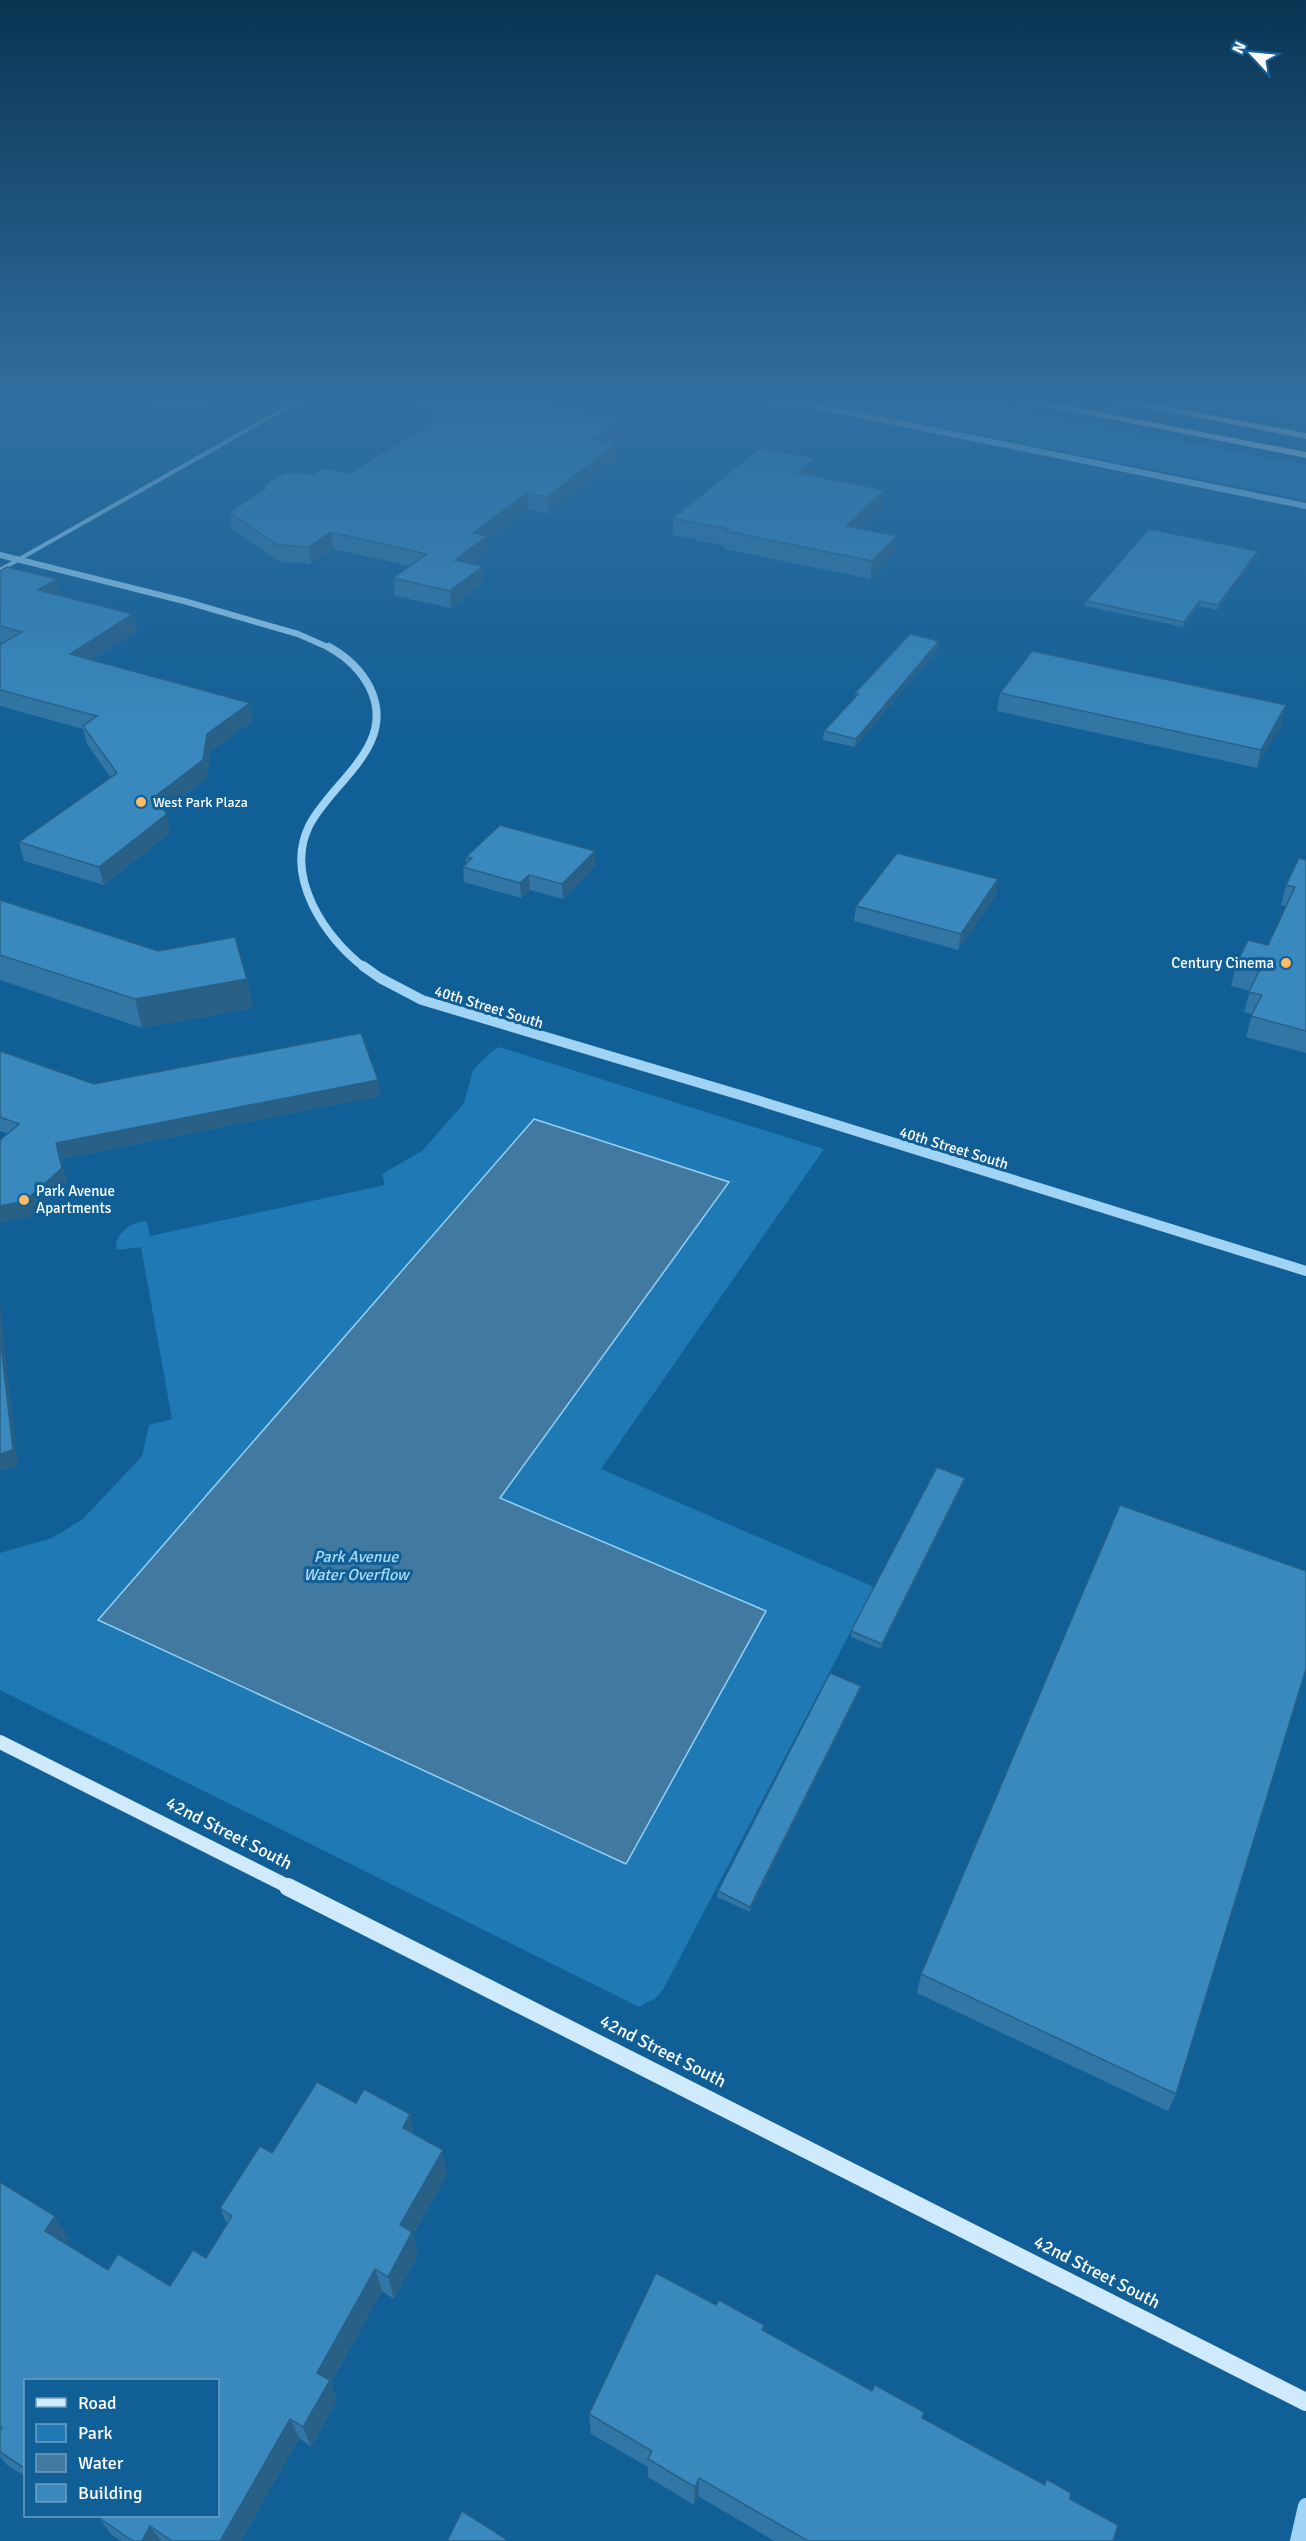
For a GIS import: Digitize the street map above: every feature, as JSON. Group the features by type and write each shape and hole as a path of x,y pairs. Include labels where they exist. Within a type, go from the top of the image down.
{"main road":[{"name":"42nd Street South","path":"0,1742 680,2083 1306,2402"}],"street":[{"path":"0,570 98,515"},
{"name":"40th Street South","path":"0,555 190,602 326,645 347,659 368,684 375,697 375,733 368,751 309,826 299,860 311,902 335,940 373,974 422,1000 747,1097 1306,1271"},
{"path":"1298,2541 1306,2506"}],"green space":[{"path":"499,1047 824,1149 601,1469 874,1587 664,1988 656,1998 639,2007 0,1690 0,1553 52,1538 83,1519 142,1456 149,1425 172,1419 141,1247 117,1250 116,1244 121,1234 136,1223 147,1222 150,1236 385,1185 382,1174 422,1151 464,1103 473,1070"}],"water":[{"name":"Park Avenue Water Overflow","path":"534,1119 729,1182 500,1498 766,1611 626,1864 98,1620"}],"building":[{"path":"234,515 498,515 473,533 487,536 455,560 483,566 450,591 393,578 427,554 331,532 309,547 277,545"},
{"path":"677,515 858,515 846,526 897,536 872,561 673,518"},
{"path":"1149,529 1258,551 1218,605 1200,601 1184,622 1086,601"},
{"path":"7,567 57,579 38,590 133,614 70,654 250,703 207,734 203,760 153,798 167,814 99,867 19,842 117,773 83,726 97,716 0,690 0,645 22,632 0,626 0,571"},
{"path":"910,634 939,641 856,739 824,731 858,694 855,693"},
{"path":"1032,651 1286,705 1261,750 1000,693"},
{"path":"500,825 595,851 562,884 529,875 520,883 463,867 472,858 466,857"},
{"path":"897,853 998,879 961,934 856,906"},
{"name":"Century Cinema","path":"1299,858 1306,860 1306,1031 1251,1016 1262,995 1249,992 1259,971 1236,965 1248,940 1268,945 1295,887 1286,885"},
{"path":"0,900 158,951 235,937 247,979 135,999 0,955"},
{"path":"361,1033 378,1080 56,1143 62,1168 25,1201 0,1206 0,1140 19,1124 0,1117 0,1051 94,1084"},
{"path":"0,1335 13,1450 0,1454"},
{"path":"937,1467 965,1478 882,1644 851,1631"},
{"path":"1120,1505 1306,1571 1306,1669 1176,2094 921,1974"},
{"path":"830,1673 861,1686 750,1907 718,1891"},
{"path":"317,2082 356,2103 364,2089 410,2114 403,2128 443,2150 400,2225 412,2232 388,2277 375,2269 317,2373 330,2380 303,2427 290,2419 220,2541 172,2541 150,2526 142,2541 133,2541 98,2517 219,2517 219,2379 24,2379 24,2468 0,2452 2,2428 0,2427 0,2182 55,2216 45,2231 108,2270 118,2254 170,2286 193,2250 206,2258 232,2216 220,2208 260,2146 272,2153"},
{"path":"656,2273 716,2305 719,2300 764,2325 762,2330 872,2391 875,2385 924,2412 922,2418 1045,2485 1046,2479 1071,2493 1070,2499 1118,2525 1113,2541 808,2541 699,2478 695,2487 648,2459 652,2451 589,2414"},
{"path":"462,2511 506,2539 505,2541 447,2541"}],"place":[{"name":"West Park Plaza","path":"141,802"},
{"name":"Century Cinema","path":"1286,963"},
{"name":"Park Avenue Apartments","path":"24,1200"}]}
